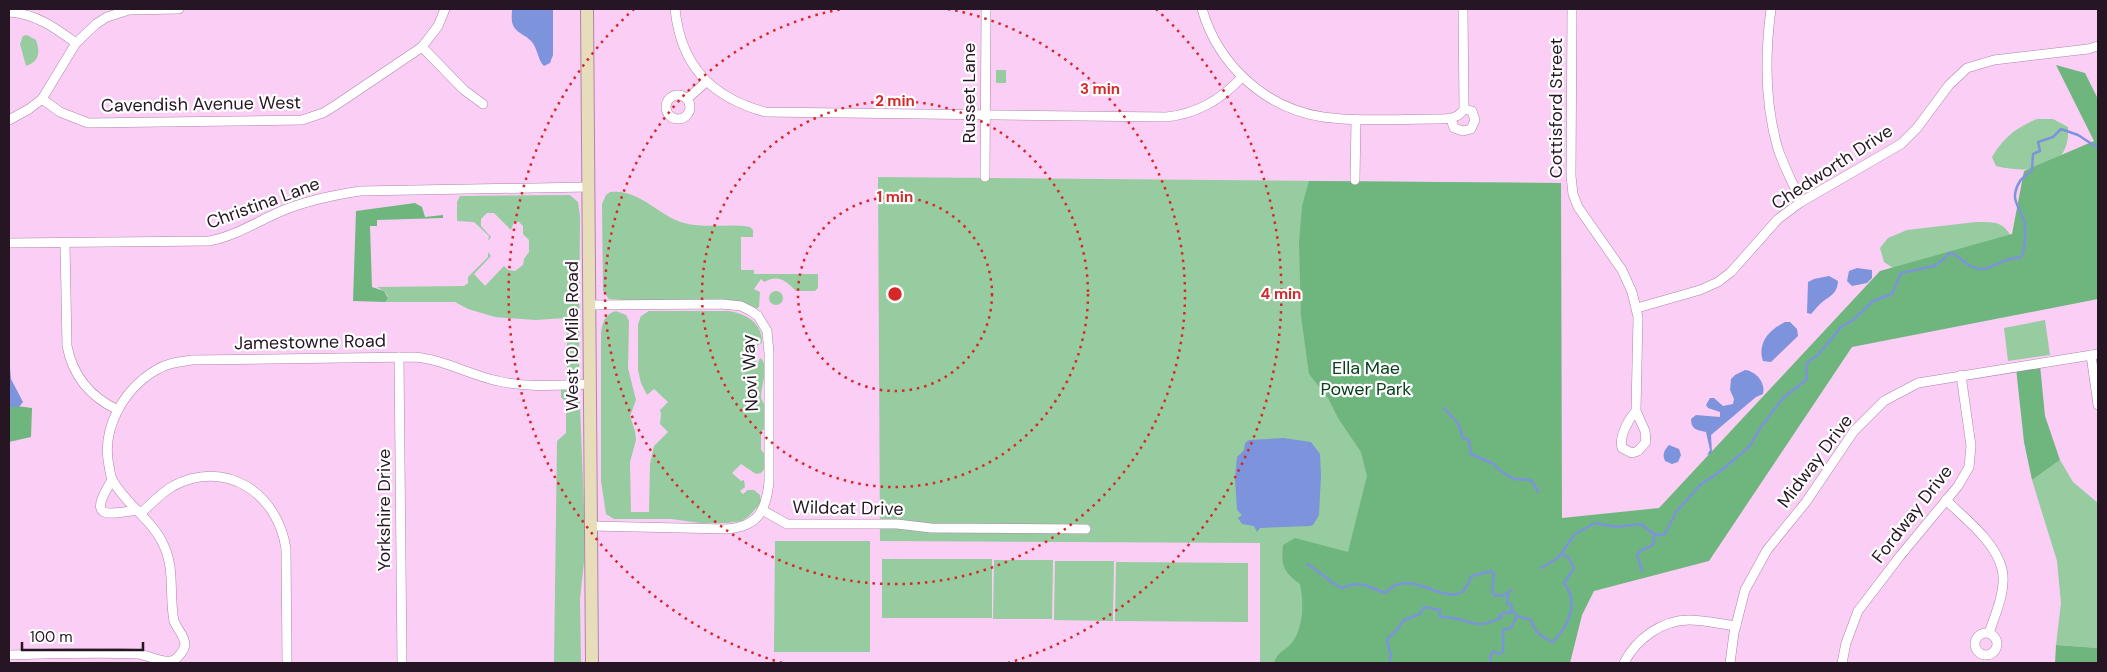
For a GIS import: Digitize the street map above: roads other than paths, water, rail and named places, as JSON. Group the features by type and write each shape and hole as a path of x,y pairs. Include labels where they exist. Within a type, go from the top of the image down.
{"main road":[{"name":"West 10 Mile Road","path":"587,9 592,663"}],"street":[{"path":"9,120 42,99 76,43 84,33 96,24 118,13 142,9 179,9"},
{"name":"Cavendish Avenue West","path":"42,99 60,112 88,123 291,122 302,120 323,113 422,47 438,26 445,9"},
{"path":"675,9 679,35 686,52 706,82 730,99 766,112 986,116 1149,117 1179,115 1212,103 1227,92 1242,77"},
{"name":"Russet Lane","path":"985,177 986,9"},
{"path":"1202,9 1214,42 1224,56 1242,77 1276,101 1308,114 1322,117 1451,119 1462,112 1472,111 1476,120 1471,129 1463,131 1454,128 1451,119"},
{"path":"1462,112 1463,9"},
{"name":"Cottisford Street","path":"1572,9 1571,176 1573,194 1583,216 1626,276 1637,308 1636,411"},
{"path":"1771,9 1768,71 1771,115 1779,150 1801,202"},
{"path":"9,12 21,13 46,21 76,43"},
{"name":"Chedworth Drive","path":"1637,308 1700,290 1718,282 1731,272 1778,219 1801,202 1901,144 1917,128 1949,85 1967,68 1994,60 2088,49 2098,46"},
{"path":"422,47 464,90 483,104"},
{"path":"687,99 706,82"},
{"path":"1355,180 1356,118"},
{"name":"Christina Lane","path":"9,243 209,241 228,237 304,202 327,196 360,192 588,187"},
{"path":"65,243 67,346 69,359 76,375 89,392 118,410"},
{"name":"Novi Way","path":"589,305 732,305 741,306 758,316 767,331 769,353 769,482 768,494 762,510"},
{"path":"2095,354 2098,405"},
{"name":"Midway Drive","path":"1730,663 1736,626 1745,590 1767,550 1806,502 1854,431 1884,401 1918,383 2095,354"},
{"name":"Jamestowne Road","path":"112,480 108,461 108,439 118,410 131,390 139,382 157,369 179,362 399,357 434,360 491,380 507,383 537,385 590,384"},
{"name":"Yorkshire Drive","path":"399,357 402,663"},
{"name":"Fordway Drive","path":"1842,663 1846,643 1858,611 1958,486 1969,465 1971,446 1961,375"},
{"path":"9,655 139,654 168,661 179,656 185,644 175,622 169,559 160,538 139,512 112,480 100,501 100,508 108,514 139,512 173,486 199,478 228,480 245,485 260,495 273,510 284,533 286,548 288,663"},
{"path":"1946,500 1991,548 2002,570 2000,597 1989,633"},
{"path":"591,526 738,528 756,519 762,510"},
{"name":"Wildcat Drive","path":"762,510 787,524 897,524 931,528 1086,529"},
{"path":"1624,663 1633,648 1644,636 1663,626 1687,620 1736,626"}],"water":[{"path":"512,9 553,9 553,55 550,63 544,66 533,44 514,28"},
{"path":"1857,268 1872,270 1872,278 1867,283 1852,286 1847,281 1849,271"},
{"path":"1829,276 1838,281 1836,290 1811,314 1807,313 1808,282"},
{"path":"1785,322 1790,322 1797,329 1798,336 1771,362 1763,361 1763,343 1769,333"},
{"path":"9,357 11,379 23,402 19,407 9,407"},
{"path":"1745,370 1756,375 1762,382 1763,394 1756,397 1711,435 1712,453 1707,455 1710,450 1706,432 1695,428 1692,425 1691,419 1696,415 1720,417 1720,412 1708,408 1706,405 1710,398 1714,398 1723,406 1733,404 1734,399 1730,390 1731,379"},
{"path":"1283,438 1311,442 1320,454 1319,515 1313,525 1310,526 1260,528 1257,532 1254,526 1242,524 1238,518 1242,515 1237,510 1235,478 1237,457 1244,450 1245,443 1249,440"},
{"path":"1669,445 1679,449 1681,455 1678,462 1672,464 1665,461 1664,456"}],"waterway":[{"path":"1541,568 1558,558 1575,534 1595,523 1616,527 1640,524 1655,534 1665,534 1676,512 1701,484 1718,473 1749,447 1761,427 1783,398 1807,379 1806,365 1810,360 1817,356 1842,326 1853,320 1873,301 1892,294 1901,273 1934,266 1949,253 1980,269 2021,257 2025,244 2025,226 2015,200 2015,192 2021,179 2032,170 2033,154 2040,151 2038,142 2053,137 2061,129 2078,135 2098,148"},
{"path":"1444,408 1458,423 1463,438 1469,440 1471,454 1494,464 1499,470 1514,479 1531,480 1538,492"},
{"path":"1642,571 1637,555 1640,551 1653,545 1654,534"},
{"path":"1389,663 1391,655 1387,642 1389,637 1404,620 1420,614 1424,607 1440,610 1440,617 1449,617 1476,624 1492,622 1502,617 1500,615 1505,612 1511,613 1511,609 1517,616 1531,620 1539,634 1553,642 1567,622 1572,606 1569,591 1564,583 1574,568 1568,557 1562,554"},
{"path":"1307,564 1342,588 1353,584 1365,585 1385,593 1394,586 1402,583 1411,583 1438,592 1455,594 1464,590 1472,576 1491,571 1494,574 1492,591 1494,595 1502,596 1512,590"},
{"path":"1508,594 1507,603 1512,605 1511,609"},
{"path":"1491,663 1490,657 1493,651 1499,654 1503,652 1503,630 1511,628 1517,616"}],"park label":[{"name":"Ella Mae Power Park","path":"1366,378"}]}
